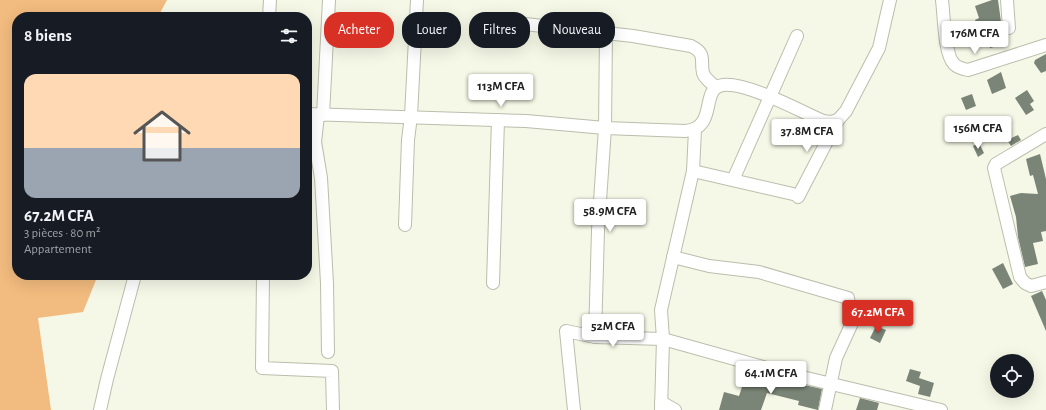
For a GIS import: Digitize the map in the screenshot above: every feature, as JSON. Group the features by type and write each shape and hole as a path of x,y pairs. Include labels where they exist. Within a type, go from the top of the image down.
{"street":[{"path":"269,12 270,0"},
{"path":"328,352 327,283 321,178 315,142 316,114 329,0"},
{"path":"406,225 408,140 411,116 417,0"},
{"path":"693,171 795,196 838,120 846,111 879,48 890,0"},
{"path":"942,0 949,54 953,64 959,68 968,70 1046,45"},
{"path":"1007,0 1009,28"},
{"path":"615,33 692,46 698,49 702,56 703,73 707,80 716,86"},
{"path":"733,180 797,36"},
{"path":"596,337 598,230 605,128 606,48"},
{"path":"316,114 411,116 498,120 605,128 695,130 704,124 712,91 716,86 724,84 756,91 824,121 831,122 838,120"},
{"path":"493,283 498,120"},
{"path":"675,410 661,406 663,339 660,310 693,171 695,130"},
{"path":"1046,134 996,164 994,172 1020,277 1025,283 1031,286 1046,282"},
{"path":"673,257 709,266 759,272 848,298 852,323 836,358 832,384 825,410"},
{"path":"100,410 135,280"},
{"path":"263,280 262,368 332,371 333,410"},
{"path":"574,410 566,331 596,337 663,339 832,384 940,410"}],"shaded area":[{"path":"0,0 167,0 161,12 12,12 12,280 96,280 83,312 38,318 51,410 0,410"}],"building":[{"path":"992,0 998,0 1002,29 1008,43 990,48 984,30 979,32 975,20 979,18 975,6"},
{"path":"1046,54 1046,71 1041,73 1034,63 1035,60"},
{"path":"1001,72 1006,88 992,94 987,80"},
{"path":"1027,90 1034,101 1030,104 1034,110 1026,115 1015,98"},
{"path":"972,94 976,106 966,110 961,98"},
{"path":"1018,135 1021,140 1011,146 1007,140"},
{"path":"979,143 984,153 978,157 973,146"},
{"path":"1040,154 1046,179 1046,231 1041,232 1043,241 1033,243 1038,264 1025,267 1018,237 1016,217 1010,196 1021,193 1038,194 1033,175 1030,176 1026,159"},
{"path":"1003,263 1013,284 1003,289 992,269"},
{"path":"1042,291 1046,300 1046,331 1031,296"},
{"path":"876,326 886,330 880,343 870,338"},
{"path":"910,369 921,372 919,378 934,383 930,397 918,394 920,386 906,381"},
{"path":"769,377 822,389 818,410 798,405 799,401 767,393 761,410 719,410 724,392 739,396 743,384 750,386 752,378 768,383"},
{"path":"860,398 879,403 877,410 856,410"}]}
